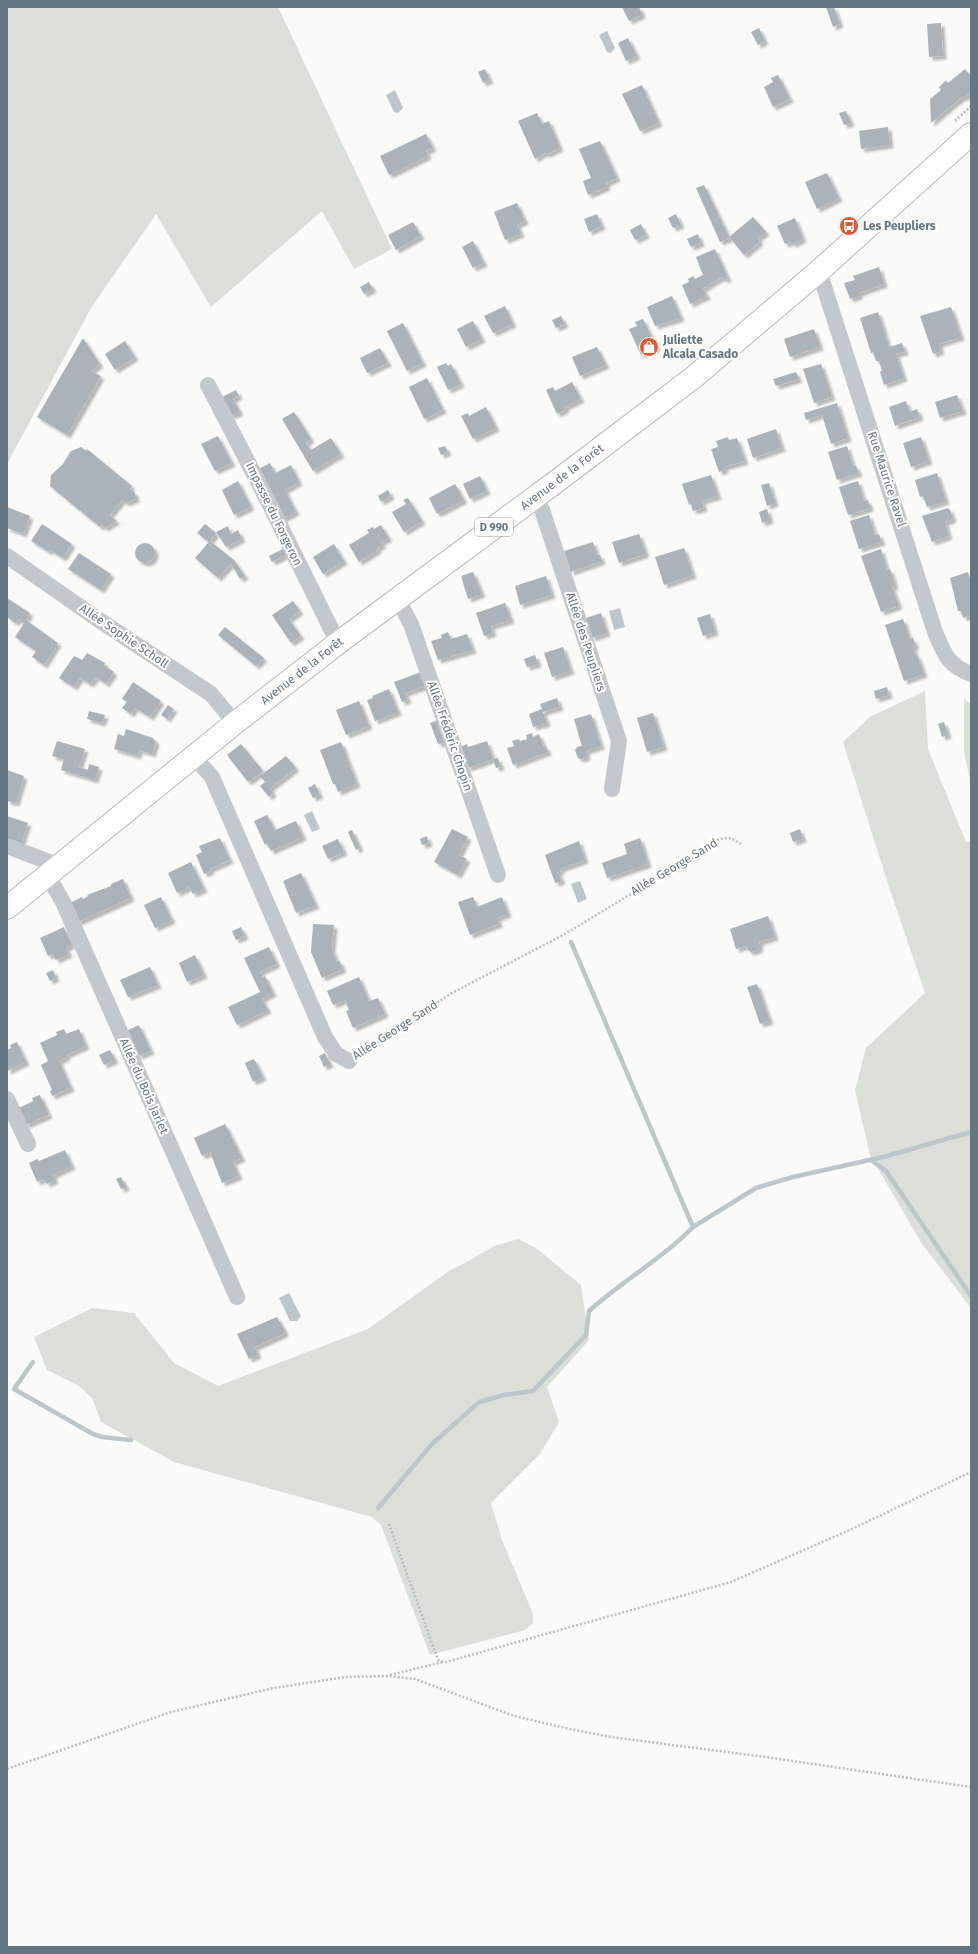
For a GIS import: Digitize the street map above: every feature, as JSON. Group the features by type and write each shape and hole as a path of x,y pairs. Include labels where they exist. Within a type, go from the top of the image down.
{"main road":[{"name":"Avenue de la Forêt","path":"7,908 235,723 338,643 398,600 694,377 819,271 971,134"}],"street":[{"name":"Rue Maurice Ravel","path":"819,271 935,632 948,660 958,670 971,674"},
{"name":"Impasse du Forgeron","path":"208,385 270,505 338,643"},
{"name":"Allée des Peupliers","path":"534,498 542,510 619,741 612,790"},
{"name":"Allée Sophie Scholl","path":"7,556 99,620 211,694 235,723"},
{"name":"Allée Frédéric Chopin","path":"398,600 411,624 498,875"},
{"name":"Allée George Sand","path":"194,757 212,777 325,1037 336,1054 349,1061"},
{"path":"7,846 49,862 51,873"},
{"name":"Allée du Bois Jarlet","path":"51,873 237,1297"},
{"path":"7,1099 28,1144"}],"path":[{"name":"Allée George Sand","path":"349,1061 450,994 565,934 693,858 719,839 731,838 740,844"},
{"path":"389,1676 446,1662 731,1582 852,1529 971,1472"},
{"path":"389,1524 437,1657 439,1661 446,1662"},
{"path":"7,1769 171,1712 274,1688 345,1678 389,1676 415,1679 514,1716 611,1737 766,1757 971,1787"}],"shaded area":[{"path":"7,7 278,7 392,249 354,269 322,211 211,307 156,214 91,308 8,462"},
{"path":"607,31 615,48 611,53 607,52 599,35"},
{"path":"395,90 403,108 398,113 394,112 386,95"},
{"path":"620,608 625,627 614,630 609,611"},
{"path":"925,691 928,749 966,842 971,841 971,1308 922,1244 870,1155 855,1090 866,1048 925,993 889,887 843,742 870,717"},
{"path":"964,698 971,705 971,785 964,752"},
{"path":"312,811 320,829 312,832 304,815"},
{"path":"580,881 587,899 578,903 571,884"},
{"path":"518,1239 536,1248 581,1285 589,1340 547,1387 559,1422 540,1454 491,1503 502,1540 533,1614 533,1623 525,1630 430,1655 381,1525 372,1517 174,1462 101,1422 92,1398 79,1386 47,1370 34,1337 92,1308 134,1313 174,1363 218,1386 368,1329 449,1271 494,1246"},
{"path":"289,1293 301,1316 297,1321 290,1321 279,1298"}],"building":[{"path":"622,7 639,7 642,15 629,21"},
{"path":"826,7 834,7 840,24 833,27"},
{"path":"941,23 943,56 929,57 927,24"},
{"path":"759,28 765,41 758,45 751,32"},
{"path":"628,38 637,56 626,61 618,43"},
{"path":"485,69 490,80 483,83 478,72"},
{"path":"965,69 971,76 971,92 964,98 962,97 931,123 930,99 941,90 939,87 946,80 948,83"},
{"path":"778,75 790,99 773,107 764,87 773,82 771,78"},
{"path":"642,85 659,123 640,131 622,94"},
{"path":"846,111 851,123 844,125 839,113"},
{"path":"537,113 542,124 549,121 560,148 547,154 544,153 535,159 518,121"},
{"path":"888,127 890,145 861,149 859,131"},
{"path":"426,134 433,148 426,151 428,156 389,175 380,156"},
{"path":"600,141 617,178 606,183 607,187 588,195 583,181 591,178 579,149"},
{"path":"827,173 839,198 817,209 805,182"},
{"path":"704,185 729,237 753,217 766,232 758,238 760,242 744,255 730,238 720,242 696,188"},
{"path":"517,203 525,221 517,225 521,234 505,240 494,212"},
{"path":"597,214 602,226 589,232 584,219"},
{"path":"676,214 681,225 673,228 668,218"},
{"path":"795,218 803,239 793,244 791,242 785,244 777,226"},
{"path":"413,222 421,236 396,250 388,235"},
{"path":"641,224 646,235 635,240 630,230"},
{"path":"698,234 701,243 691,247 687,239"},
{"path":"473,241 484,263 473,268 462,247"},
{"path":"715,249 728,278 724,280 723,277 703,288 707,296 690,304 682,285 689,282 688,279 693,276 695,279 703,275 696,257"},
{"path":"879,267 884,284 859,293 859,296 850,299 844,283 855,280 853,276"},
{"path":"369,282 373,289 364,294 360,287"},
{"path":"672,296 681,318 655,326 647,307"},
{"path":"505,306 513,324 493,333 484,316"},
{"path":"951,307 961,337 939,344 941,351 933,354 920,316"},
{"path":"878,312 889,347 902,343 905,352 896,354 904,378 884,385 880,372 882,371 879,361 876,361 873,352 871,353 860,318"},
{"path":"561,316 565,324 556,328 552,320"},
{"path":"643,319 657,348 641,355 629,329 637,326 635,322"},
{"path":"473,321 482,339 466,347 457,329"},
{"path":"403,323 423,363 407,371 387,331"},
{"path":"814,329 820,347 790,357 784,339"},
{"path":"83,338 100,364 91,371 101,376 67,435 37,417"},
{"path":"125,341 135,357 115,370 105,354"},
{"path":"597,347 606,365 580,376 572,357"},
{"path":"380,348 388,363 367,373 360,358"},
{"path":"446,363 448,366 451,364 461,384 448,390 437,367"},
{"path":"821,364 832,397 814,403 803,369"},
{"path":"796,372 799,379 776,386 773,379"},
{"path":"427,378 443,410 424,419 409,387"},
{"path":"572,382 581,399 565,407 566,409 557,414 546,390 553,387 555,391"},
{"path":"236,390 239,396 233,399 240,412 231,416 222,397"},
{"path":"957,395 963,411 940,418 935,402"},
{"path":"906,401 910,412 917,409 920,417 895,426 889,407"},
{"path":"837,403 848,438 831,444 822,415 806,420 804,413"},
{"path":"486,407 496,428 473,439 461,416 468,413 469,416"},
{"path":"294,412 311,439 306,443 311,450 331,438 341,454 313,471 282,419"},
{"path":"776,429 782,448 753,458 747,439"},
{"path":"218,436 232,463 215,471 201,444"},
{"path":"728,437 729,440 737,438 745,461 724,467 725,470 719,472 711,449 718,447 716,441"},
{"path":"921,437 929,461 911,467 903,443"},
{"path":"445,446 448,452 441,455 438,448"},
{"path":"847,446 853,466 856,466 859,473 837,480 828,452"},
{"path":"81,447 86,451 87,449 132,486 130,489 135,493 136,499 126,503 122,500 110,515 117,521 105,528 102,525 100,527 50,486 51,475 63,464 71,451"},
{"path":"270,463 275,473 291,465 299,482 285,490 296,512 282,519 257,470"},
{"path":"937,473 946,501 927,507 923,496 920,497 915,480"},
{"path":"711,475 718,496 702,501 704,508 693,511 691,504 689,505 682,484"},
{"path":"480,476 487,491 470,499 463,484"},
{"path":"238,481 251,507 234,515 222,490"},
{"path":"858,481 864,501 868,500 870,508 848,515 839,487"},
{"path":"769,483 775,503 767,506 761,485"},
{"path":"455,484 464,500 437,514 429,498"},
{"path":"388,490 391,496 381,502 378,496"},
{"path":"408,498 422,521 404,532 392,512 406,504 403,500"},
{"path":"7,507 30,516 23,534 7,528"},
{"path":"948,508 953,518 945,522 949,536 932,542 922,516"},
{"path":"767,509 770,520 762,523 759,512"},
{"path":"869,515 875,535 879,534 882,542 859,549 850,521"},
{"path":"42,524 72,544 63,558 50,550 49,552 31,541"},
{"path":"205,524 216,533 210,541 234,560 245,576 240,579 231,564 218,578 195,558 209,542 197,533"},
{"path":"381,525 389,538 381,542 383,545 377,548 378,550 359,562 349,545 369,533 367,530 373,527 374,529"},
{"path":"228,526 231,534 238,530 242,539 226,547 216,532"},
{"path":"639,534 646,554 619,563 612,542"},
{"path":"593,542 597,555 600,555 602,561 571,572 564,551"},
{"path":"145,543 152,546 155,553 152,560 145,563 138,560 135,553 138,546"},
{"path":"334,544 344,561 323,574 313,557"},
{"path":"684,548 693,575 664,585 655,557"},
{"path":"283,549 286,555 272,562 269,556"},
{"path":"881,549 887,570 890,569 895,585 892,587 899,606 881,612 861,556"},
{"path":"79,553 111,574 101,590 68,569"},
{"path":"473,572 482,594 468,599 461,576"},
{"path":"968,572 971,582 971,615 963,618 961,611 958,611 950,578"},
{"path":"546,576 552,595 520,605 515,586"},
{"path":"7,598 30,613 26,620 58,643 44,665 32,657 36,651 15,637 24,623 18,619 16,623 7,617"},
{"path":"293,601 300,611 289,619 301,636 291,643 272,615"},
{"path":"505,603 511,620 491,626 493,633 484,636 476,613"},
{"path":"601,613 607,633 592,638 586,618"},
{"path":"710,614 715,632 703,636 697,618"},
{"path":"903,619 910,639 913,638 916,646 913,647 916,656 918,656 924,674 904,681 885,625"},
{"path":"225,627 264,658 256,666 218,635"},
{"path":"448,632 451,639 467,634 473,650 438,660 431,641 442,638 441,635"},
{"path":"563,647 571,671 552,677 544,653"},
{"path":"87,653 105,663 104,665 114,672 106,684 96,677 90,684 80,678 74,687 59,678 74,656 82,660"},
{"path":"535,655 538,664 527,667 524,659"},
{"path":"421,672 425,686 405,693 408,700 402,702 394,682"},
{"path":"133,682 161,701 150,717 135,708 131,714 122,708 127,702 122,699"},
{"path":"887,687 889,695 876,699 874,691"},
{"path":"389,689 398,712 375,721 367,700 373,698 372,696"},
{"path":"557,698 560,707 543,712 547,723 533,727 529,714 542,709 540,704"},
{"path":"359,701 369,726 346,735 336,710"},
{"path":"168,705 174,709 167,719 161,715"},
{"path":"89,711 105,715 102,723 87,719"},
{"path":"653,713 664,747 647,752 637,718"},
{"path":"591,714 601,746 586,751 587,757 581,759 578,758 575,750 577,747 582,746 574,719"},
{"path":"438,720 446,742 438,744 430,723"},
{"path":"944,722 948,735 942,737 938,724"},
{"path":"126,729 153,738 156,742 152,754 139,750 138,756 114,749 118,734 124,736"},
{"path":"532,733 533,737 539,734 544,747 546,746 548,752 513,765 507,748 514,746 512,741 527,739 526,735"},
{"path":"57,741 85,749 79,767 88,770 89,764 99,767 95,780 61,770 64,759 52,756"},
{"path":"487,741 493,759 468,768 460,747 467,744 468,747"},
{"path":"341,742 357,784 338,792 335,784 333,784 320,750"},
{"path":"241,744 263,771 248,782 227,755"},
{"path":"286,756 296,768 270,788 273,793 269,797 260,786 265,782 260,776"},
{"path":"498,758 501,767 496,768 493,759"},
{"path":"7,770 24,776 16,803 7,801"},
{"path":"315,784 320,795 313,798 308,788"},
{"path":"267,815 275,830 296,821 303,837 271,851 267,843 265,845 254,821"},
{"path":"7,816 28,823 21,844 7,839"},
{"path":"452,829 468,837 459,855 467,859 458,875 434,862"},
{"path":"800,829 803,839 793,842 790,833"},
{"path":"352,830 360,848 356,850 348,832"},
{"path":"427,836 429,843 422,845 420,839"},
{"path":"220,838 230,860 210,869 211,871 204,874 196,855 202,852 199,846"},
{"path":"640,838 648,864 607,878 602,863 627,854 624,844"},
{"path":"338,839 344,852 328,859 322,846"},
{"path":"579,841 585,860 560,869 561,872 558,872 562,881 555,883 545,855"},
{"path":"191,862 204,889 193,894 189,887 177,893 168,873"},
{"path":"301,873 316,905 296,913 283,881"},
{"path":"123,879 131,898 78,922 70,903 82,897 83,899 88,896 87,895 111,886 111,884"},
{"path":"161,897 172,920 155,928 144,905"},
{"path":"473,897 477,907 502,897 508,914 497,918 499,924 470,935 458,902"},
{"path":"768,916 775,937 759,942 760,946 758,950 751,952 746,946 736,949 730,929"},
{"path":"313,924 334,925 332,949 337,962 339,960 343,969 322,978 311,952"},
{"path":"64,927 72,945 66,948 69,954 56,960 53,954 48,956 40,938"},
{"path":"241,927 245,936 236,940 232,931"},
{"path":"269,947 277,964 260,972 263,977 265,976 273,993 262,999 268,1010 237,1025 228,1007 260,992 244,958"},
{"path":"195,955 204,975 187,982 179,963"},
{"path":"150,967 158,985 128,997 120,980"},
{"path":"53,970 56,978 50,981 46,973"},
{"path":"359,977 369,1001 378,998 385,1014 353,1028 346,1011 349,1010 345,1000 333,1005 327,991"},
{"path":"757,984 770,1021 760,1024 747,987"},
{"path":"139,1025 151,1051 139,1056 128,1030"},
{"path":"64,1029 66,1034 79,1029 86,1046 66,1055 67,1057 59,1061 71,1088 52,1096 50,1091 52,1090 41,1065 48,1061 40,1043 57,1035 56,1032"},
{"path":"17,1042 26,1062 7,1071 7,1050 11,1048 10,1045"},
{"path":"110,1050 115,1060 104,1065 99,1055"},
{"path":"325,1053 330,1064 324,1067 319,1056"},
{"path":"254,1059 263,1077 253,1082 245,1063"},
{"path":"40,1095 49,1115 26,1125 19,1108 33,1101 32,1098"},
{"path":"225,1124 242,1158 233,1162 239,1176 222,1183 210,1152 202,1156 194,1138"},
{"path":"65,1150 72,1166 53,1175 55,1180 47,1184 44,1179 37,1182 29,1163 37,1159 39,1161"},
{"path":"121,1177 126,1187 121,1189 116,1179"},
{"path":"277,1317 285,1331 284,1334 255,1347 258,1355 249,1359 237,1334"}],"waterway":[{"path":"571,942 693,1227 756,1188 793,1177 883,1157 971,1132"},
{"path":"871,1160 886,1171 971,1296"},
{"path":"378,1508 432,1444 479,1402 504,1395 533,1391 586,1335 589,1311 655,1260 693,1227"},
{"path":"33,1362 14,1389 93,1434 102,1437 131,1440"}],"place":[{"name":"Les Peupliers","path":"849,226"},
{"name":"Juliette Alcala Casado","path":"649,347"}]}
